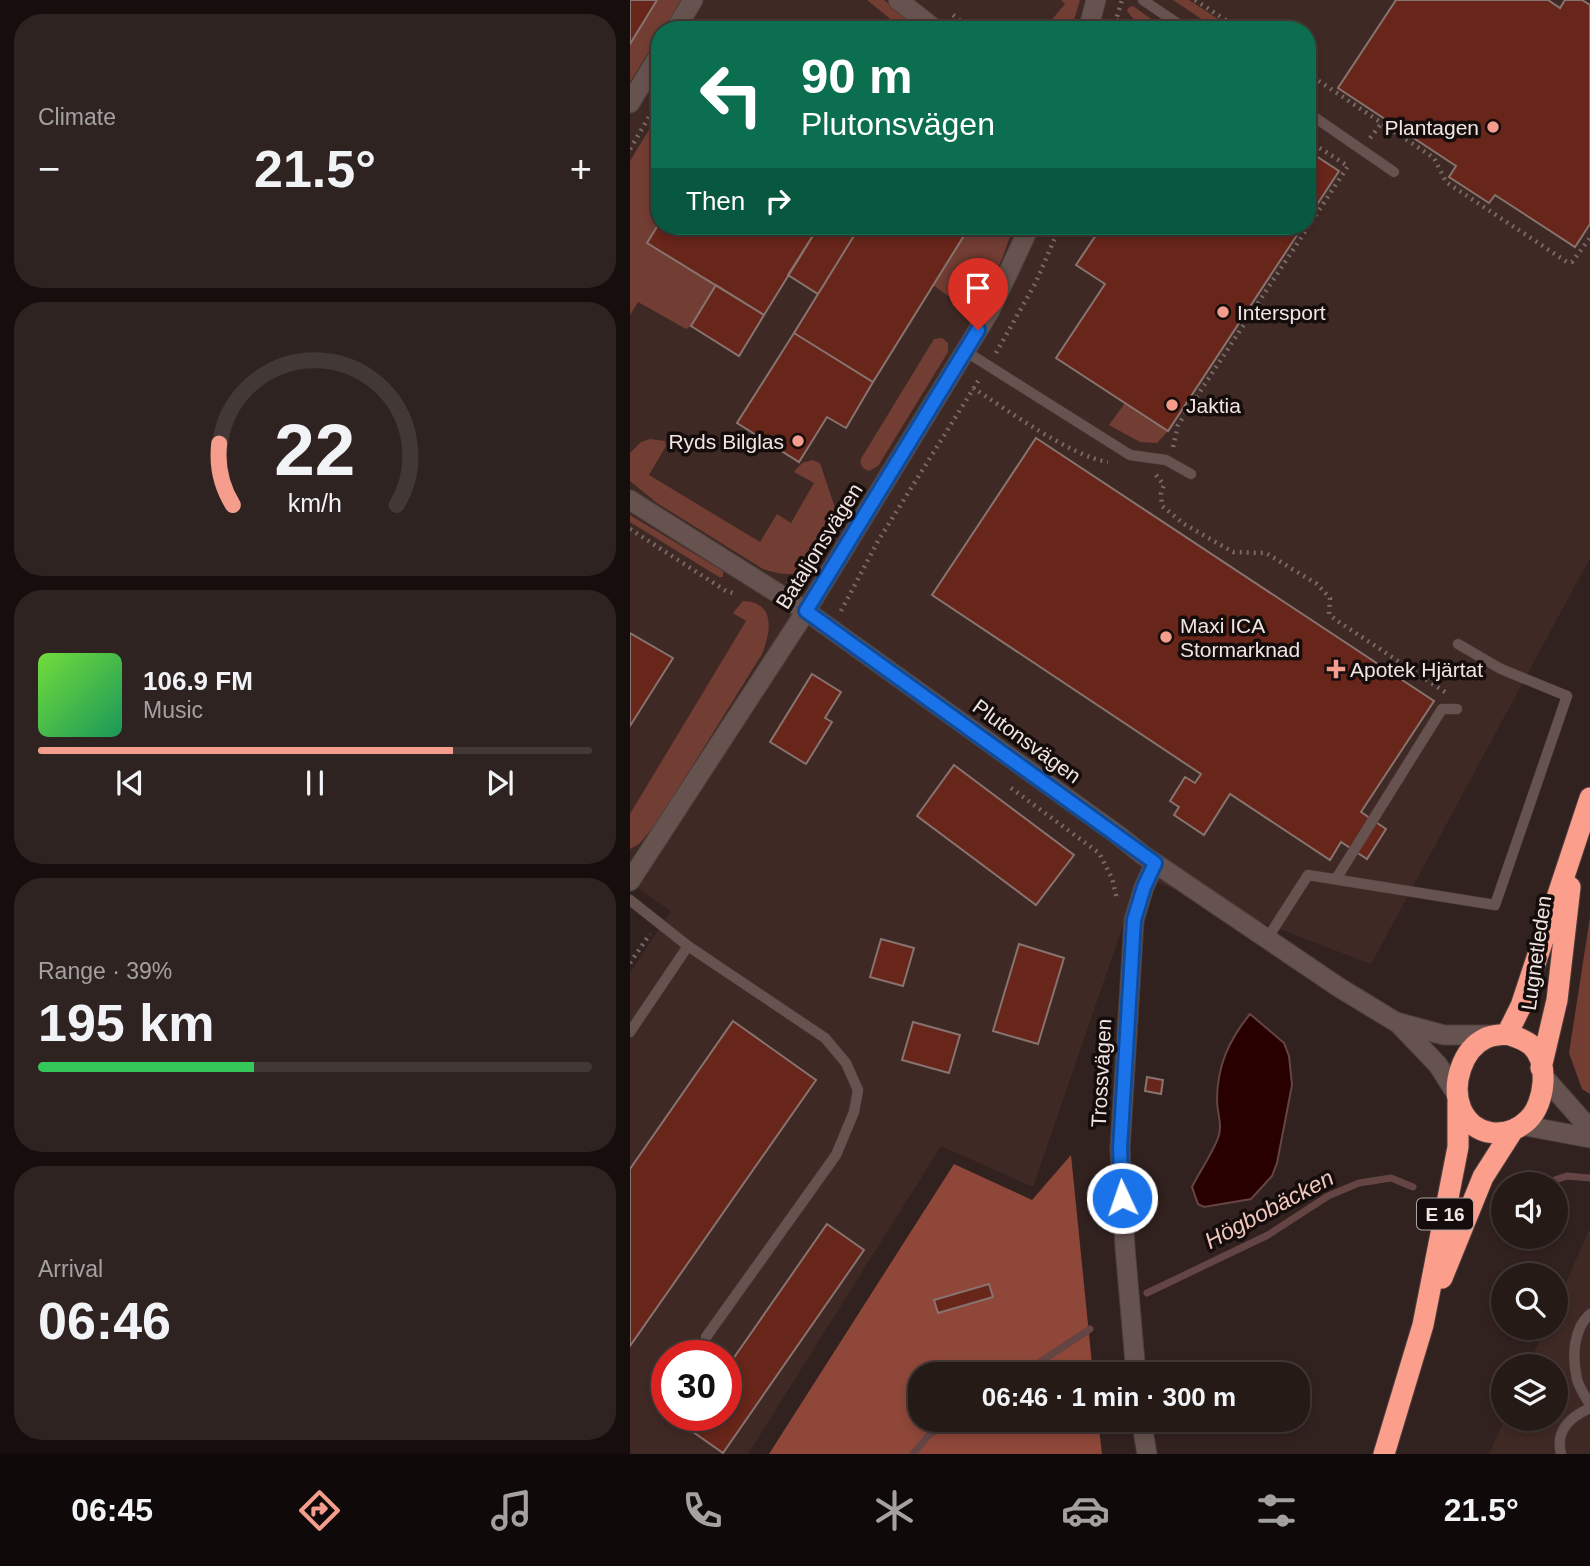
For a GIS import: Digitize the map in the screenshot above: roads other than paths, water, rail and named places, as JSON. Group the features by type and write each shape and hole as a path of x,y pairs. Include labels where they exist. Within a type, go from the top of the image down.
{"highway":[{"name":"Lugnetleden","path":"1500,1035 1521,1006 1590,798"},
{"name":"Lugnetleden","path":"1542,1072 1557,1000 1576,844"},
{"path":"1500,1035 1521,1038 1531,1045 1542,1072"},
{"name":"E 16","path":"1423,1325 1458,1147 1458,1077 1463,1062 1480,1041 1500,1035"},
{"name":"E 16","path":"1384,1454 1423,1325 1483,1177 1517,1128 1531,1117 1538,1105 1542,1072"},
{"path":"1458,1099 1469,1123 1480,1130 1498,1134 1517,1128"}],"street":[{"path":"681,21 694,0"},
{"path":"898,0 925,21"},
{"path":"1091,21 1097,0"},
{"path":"630,103 651,69"},
{"name":"Bataljonsvägen","path":"630,881 806,611 991,309 1026,235"},
{"name":"Plutonsvägen","path":"630,500 806,611 1155,863 1396,1022 1438,1065 1458,1099"},
{"name":"Trossvägen","path":"1135,1362 1120,1149 1134,920 1155,863"},
{"name":"Plutonsvägen","path":"1396,1022 1444,1035 1500,1035"},
{"path":"1542,1072 1590,1129"},
{"path":"1517,1128 1590,1138"},
{"path":"1143,1432 1147,1454"}],"lane":[{"path":"1143,0 1174,21"},
{"path":"1316,119 1394,173"},
{"path":"965,351 1130,454 1166,460 1191,474"},
{"path":"1267,939 1308,875 1495,905 1567,696 1502,669 1458,644"},
{"path":"1336,879 1442,709 1457,709"},
{"path":"630,900 688,946 825,1038 846,1063 858,1090 854,1112 836,1155 706,1337"},
{"path":"630,1032 688,946"},
{"path":"1561,1454 1558,1444 1563,1429 1574,1416 1590,1406 1577,1381 1574,1343 1584,1319 1590,1314"}],"waterway":[{"name":"Högbobäcken","path":"1568,1176 1590,1178"},
{"name":"Högbobäcken","path":"1147,1293 1268,1235 1328,1196 1359,1183 1391,1178 1413,1187"},
{"name":"Högbobäcken","path":"1040,1362 1090,1329"},
{"name":"Högbobäcken","path":"913,1454 934,1432"}],"place":[{"name":"Plantagen","path":"1493,127"},
{"name":"Intersport","path":"1223,312"},
{"name":"Jaktia","path":"1172,405"},
{"name":"Ryds Bilglas","path":"798,441"},
{"name":"Maxi ICA Stormarknad","path":"1166,637"},
{"name":"Apotek Hjärtat","path":"1336,669"}]}
